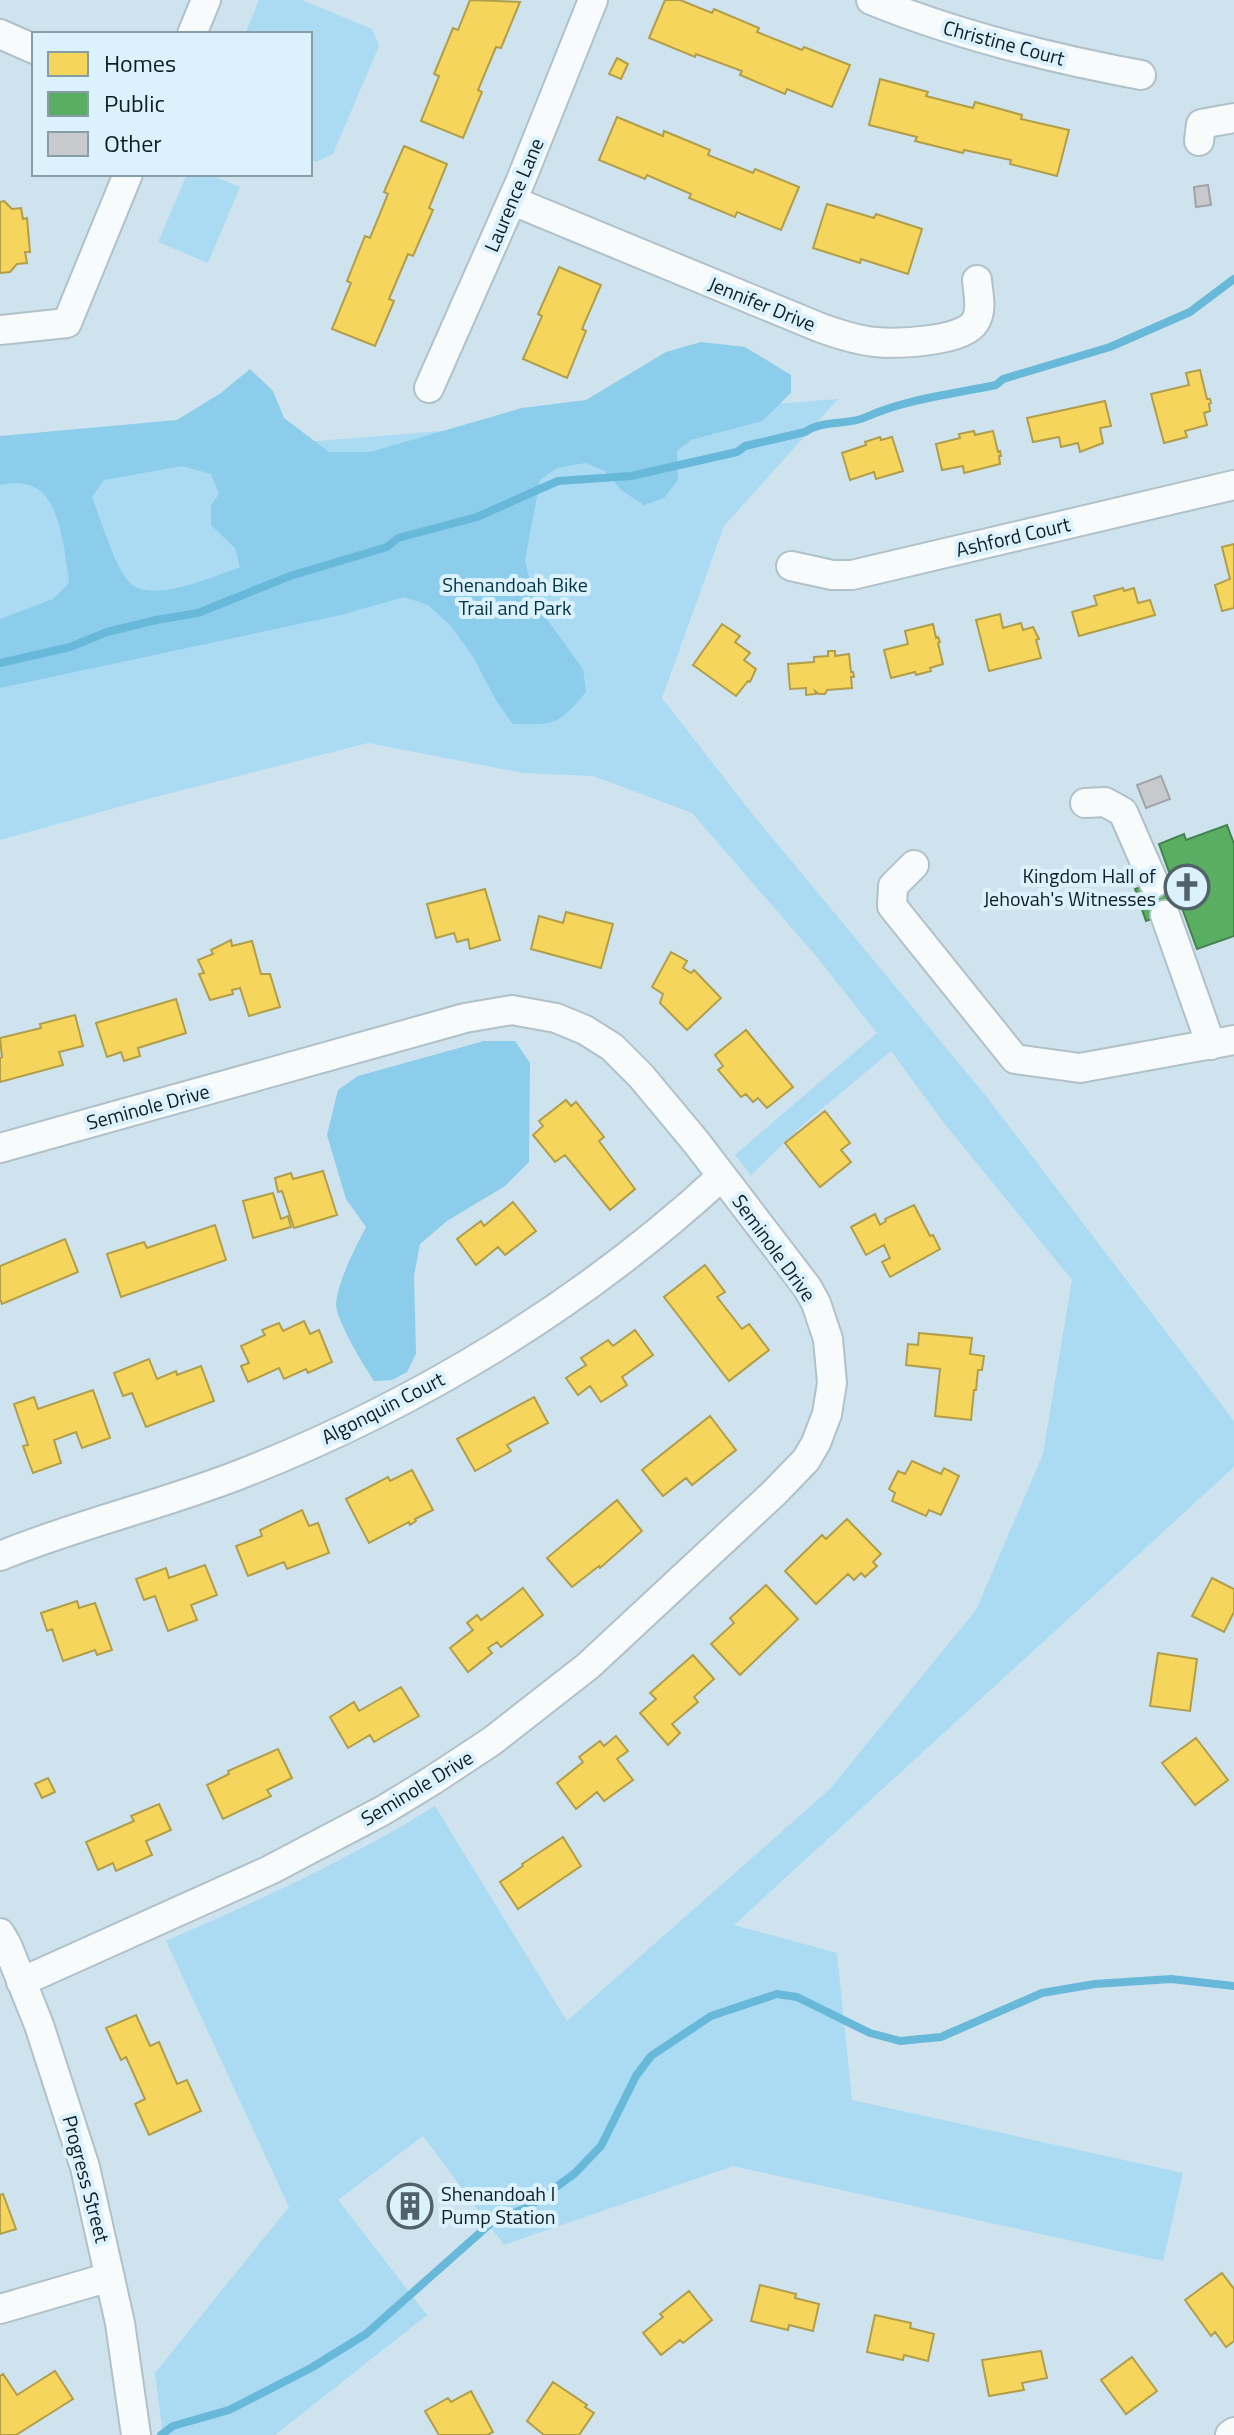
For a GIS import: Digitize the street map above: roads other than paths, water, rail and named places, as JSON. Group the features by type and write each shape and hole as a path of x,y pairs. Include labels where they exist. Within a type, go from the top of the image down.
{"street":[{"path":"193,32 206,0"},
{"name":"Laurence Lane","path":"429,388 513,201 593,0"},
{"name":"Christine Court","path":"871,0 980,38 1086,65 1141,75"},
{"path":"0,34 32,48"},
{"path":"1199,141 1201,124 1234,118"},
{"path":"0,330 67,323 127,176"},
{"name":"Jennifer Drive","path":"513,201 835,334 873,342 917,341 964,332 973,326 979,314 977,280"},
{"name":"Ashford Court","path":"791,566 832,575 852,575 1234,485"},
{"path":"1085,803 1105,802 1123,812 1154,883"},
{"path":"914,865 893,886 892,906 1015,1059 1080,1068 1222,1043 1169,926"},
{"name":"Seminole Drive","path":"0,1148 431,1027 512,1010 556,1018 585,1030 612,1047 641,1076 807,1287 824,1321 830,1351 831,1392 827,1414 806,1460 588,1666 534,1711 473,1755 382,1811 270,1870 21,1982"},
{"name":"Algonquin Court","path":"0,1556 239,1475 389,1408 456,1371 585,1287 678,1215 722,1176"},
{"name":"Progress Street","path":"0,1933 53,2065 85,2167 120,2323 136,2435"},
{"path":"0,2309 110,2277"}],"waterway":[{"path":"0,663 70,647 107,632 198,613 290,576 387,547 398,538 477,517 558,481 631,476 737,452 745,446 805,432 819,425 859,420 913,401 996,385 1003,379 1110,347 1190,312 1234,279"},
{"path":"161,2435 173,2426 229,2410 311,2368 366,2334 491,2223 530,2206 574,2174 601,2146 636,2076 651,2056 711,2016 777,1994 797,1997 870,2033 900,2041 941,2037 1042,1993 1095,1984 1171,1979 1234,1986"}],"place":[{"name":"Kingdom Hall of Jehovah's Witnesses","path":"1187,887"},
{"name":"Shenandoah I Pump Station","path":"410,2206"}],"park label":[{"name":"Shenandoah Bike Trail and Park","path":"515,596"}]}
